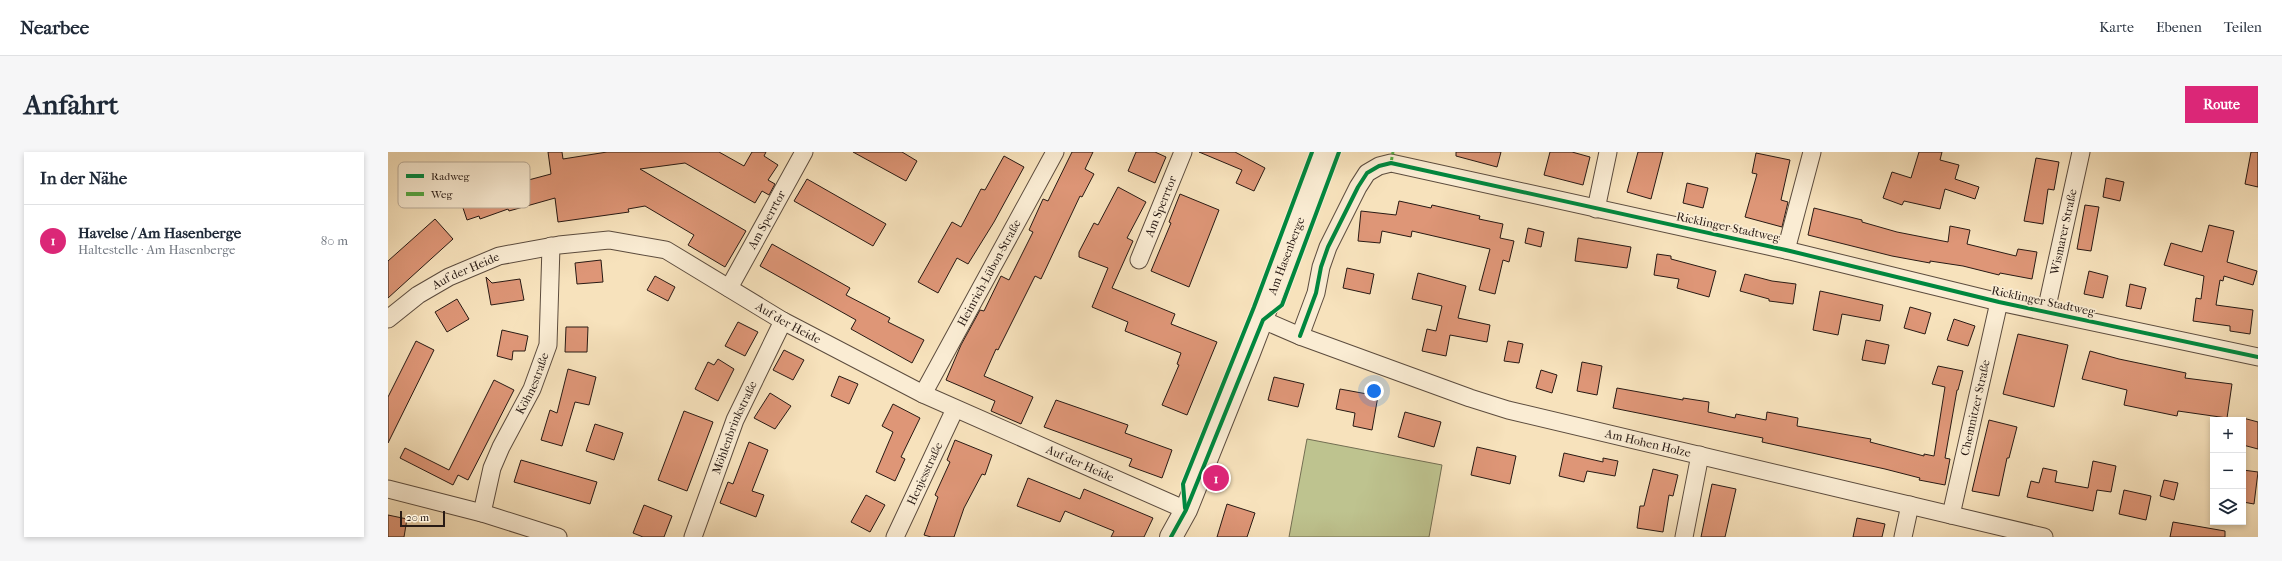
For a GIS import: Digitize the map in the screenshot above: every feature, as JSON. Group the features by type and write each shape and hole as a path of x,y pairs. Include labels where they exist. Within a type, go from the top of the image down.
{"street":[{"name":"Am Sperrtor","path":"729,288 804,152"},
{"name":"Heinrich-Lübon-Straße","path":"923,394 1055,152"},
{"name":"Am Sperrtor","path":"1139,260 1183,152"},
{"name":"Am Hasenberge","path":"1171,537 1186,510 1262,320 1326,152"},
{"path":"1596,209 1608,152"},
{"path":"1786,250 1812,152"},
{"name":"Wismarer Straße","path":"2046,311 2081,152"},
{"name":"Ricklinger Stadtweg","path":"1300,336 1316,293 1321,267 1328,247 1358,187 1367,173 1379,166 1391,163 1786,250 1999,302 2258,358"},
{"name":"Auf der Heide","path":"388,319 418,295 449,277 499,256 552,246 609,240 666,250 783,321 923,394 1186,510"},
{"name":"Köhnestraße","path":"482,512 492,468 501,447 532,389 548,346 552,246"},
{"name":"Chemnitzer Straße","path":"1951,515 1999,302"},
{"name":"Am Hohen Holze","path":"1262,320 1300,336 1470,398 1500,407 2044,537"},
{"name":"Möhlenbrinkstraße","path":"693,537 735,420 783,321"},
{"name":"Henjesstraße","path":"895,537 955,409"},
{"path":"1684,537 1700,455"},
{"path":"388,489 482,512 558,537"},
{"path":"1903,537 1910,505"}],"green space":[{"path":"1307,439 1442,465 1429,537 1289,537"}],"building":[{"path":"548,152 562,152 563,159 607,152 719,152 744,166 752,152 766,152 764,156 778,165 768,180 775,184 769,195 762,191 755,203 685,163 640,169 746,231 725,267 688,245 694,235 645,206 628,209 629,212 558,222 555,198 530,205 530,180 551,174"},
{"path":"853,152 902,152 917,161 906,181"},
{"path":"1072,152 1093,152 1085,169 1094,174 1082,197 1080,196 1041,279 1035,276 998,350 996,349 984,376 1033,397 1021,424 991,411 995,401 946,380 961,345 980,310 984,311 1001,276 1009,280 1033,232 1029,230 1043,199 1048,201"},
{"path":"1136,152 1155,152 1166,157 1155,183 1128,171"},
{"path":"1199,152 1235,152 1265,168 1254,191 1236,183 1242,170"},
{"path":"1456,152 1501,152 1497,167 1456,156"},
{"path":"1550,152 1572,152 1590,157 1583,185 1544,175"},
{"path":"1638,152 1663,152 1651,199 1627,192"},
{"path":"1919,152 1942,152 1940,160 1959,165 1955,179 1979,187 1975,199 1945,189 1940,209 1904,201 1902,205 1883,198 1892,172 1911,178"},
{"path":"2251,152 2258,152 2258,187 2245,184"},
{"path":"1756,153 1790,160 1781,200 1788,202 1782,227 1745,217 1757,174 1752,173"},
{"path":"1004,156 1024,167 994,222 968,264 957,258 938,293 918,282 952,222 961,227 981,189 985,190"},
{"path":"2036,158 2059,162 2054,190 2048,189 2043,224 2024,221"},
{"path":"2106,178 2124,182 2120,201 2103,197"},
{"path":"807,179 886,224 873,246 794,201"},
{"path":"1687,183 1708,188 1703,208 1683,203"},
{"path":"1118,187 1146,202 1127,238 1133,241 1112,288 1175,314 1171,324 1217,342 1187,415 1162,405 1179,365 1177,364 1181,353 1125,331 1128,322 1092,307 1108,268 1079,257 1079,252 1094,223 1098,225"},
{"path":"1180,194 1219,210 1189,287 1151,271 1171,223 1169,222"},
{"path":"1399,201 1431,208 1432,205 1480,216 1479,219 1503,224 1500,238 1514,241 1509,262 1503,260 1495,294 1479,290 1490,249 1412,231 1411,237 1382,231 1380,243 1358,241 1361,211 1396,215"},
{"path":"2085,205 2099,207 2091,251 2077,249"},
{"path":"463,208 520,208 509,211 508,209 480,219 479,216 467,220"},
{"path":"1814,208 1862,220 1862,222 1897,232 1948,242 1950,226 1970,230 1967,244 2016,256 2018,249 2037,252 2032,279 2000,273 1999,275 1963,266 1930,261 1930,263 1892,256 1808,235"},
{"path":"435,219 453,239 388,298 388,261"},
{"path":"2209,225 2234,231 2227,262 2257,271 2253,285 2224,276 2223,281 2220,280 2216,305 2253,310 2250,334 2230,331 2230,326 2193,321 2196,298 2201,299 2204,276 2164,265 2171,243 2202,252"},
{"path":"1528,228 1544,232 1541,247 1525,243"},
{"path":"1578,238 1631,247 1627,268 1575,261"},
{"path":"772,244 850,288 846,295 890,318 888,322 924,340 912,363 851,329 856,320 760,266"},
{"path":"1657,254 1671,256 1671,259 1716,271 1709,297 1677,288 1679,279 1654,275"},
{"path":"601,260 603,282 577,284 575,263"},
{"path":"1347,268 1374,274 1370,294 1343,288"},
{"path":"2089,271 2108,276 2103,298 2084,294"},
{"path":"1418,273 1466,286 1458,318 1490,325 1487,342 1450,335 1446,356 1422,351 1427,329 1436,331 1442,306 1412,299"},
{"path":"1745,274 1772,281 1796,284 1793,304 1769,301 1769,299 1740,291"},
{"path":"655,276 675,287 668,301 647,290"},
{"path":"486,277 492,283 520,279 524,300 491,305"},
{"path":"2130,284 2146,288 2141,309 2126,306"},
{"path":"1820,291 1883,305 1880,321 1842,314 1838,335 1813,330"},
{"path":"457,299 469,319 447,332 435,312"},
{"path":"1910,307 1931,313 1925,334 1904,328"},
{"path":"1954,319 1975,326 1968,346 1947,340"},
{"path":"738,322 758,332 745,356 725,346"},
{"path":"566,327 588,327 587,352 565,352"},
{"path":"502,330 528,336 525,351 513,351 512,360 497,356"},
{"path":"2018,334 2068,345 2054,407 2003,394"},
{"path":"1866,340 1889,345 1885,364 1862,360"},
{"path":"416,341 434,350 388,443 388,397"},
{"path":"1508,341 1523,344 1519,363 1504,361"},
{"path":"784,350 804,360 793,380 773,370"},
{"path":"2090,351 2119,359 2186,373 2185,378 2232,384 2227,417 2178,411 2177,416 2124,405 2127,390 2082,379"},
{"path":"718,359 734,369 718,401 695,389 708,362 714,365"},
{"path":"1582,362 1602,366 1597,395 1577,391"},
{"path":"1938,366 1963,371 1957,390 1945,458 1950,459 1945,485 1919,480 1920,478 1885,469 1762,442 1763,438 1613,408 1617,388 1683,400 1683,398 1709,402 1708,412 1735,418 1736,414 1766,420 1767,412 1798,418 1797,426 1871,439 1870,442 1924,456 1924,454 1934,456 1945,387 1932,384"},
{"path":"568,369 596,377 589,405 575,402 562,446 541,440 550,410 557,413"},
{"path":"1541,370 1557,375 1552,393 1536,388"},
{"path":"839,376 858,384 849,404 831,396"},
{"path":"1274,377 1304,384 1298,407 1268,400"},
{"path":"494,380 514,390 468,480 458,475 453,485 400,458 405,448 449,470"},
{"path":"1340,389 1378,396 1372,430 1353,426 1355,413 1336,409"},
{"path":"770,393 791,406 775,429 754,418"},
{"path":"1056,400 1128,425 1125,433 1172,450 1162,478 1129,466 1132,459 1044,427"},
{"path":"893,404 920,418 901,457 905,459 895,481 876,472 893,432 882,426"},
{"path":"684,411 713,422 687,491 658,480"},
{"path":"1405,412 1441,422 1434,447 1398,437"},
{"path":"2246,419 2258,422 2258,449 2246,446"},
{"path":"1989,420 2017,427 2009,458 2007,458 1999,496 1972,491"},
{"path":"595,424 623,433 614,460 586,451"},
{"path":"955,440 992,455 985,475 982,474 964,508 954,537 931,537 924,535 938,497 935,495 950,462 947,460"},
{"path":"749,442 768,450 752,491 764,495 756,517 720,503 728,482 733,484"},
{"path":"1477,447 1516,456 1510,484 1471,475"},
{"path":"1564,453 1603,462 1603,458 1618,461 1615,476 1587,471 1584,482 1559,476"},
{"path":"521,460 597,482 590,504 514,482"},
{"path":"2093,461 2116,466 2111,492 2097,490 2093,511 2027,497 2031,481 2039,483 2043,468 2057,471 2055,482 2088,488"},
{"path":"1653,469 1678,475 1673,496 1669,495 1663,532 1637,528 1640,506 1644,506"},
{"path":"2246,470 2258,472 2254,504 2246,503"},
{"path":"1028,478 1080,499 1084,489 1153,518 1144,537 1111,537 1114,531 1065,511 1060,522 1017,506"},
{"path":"2164,480 2178,483 2174,500 2160,496"},
{"path":"1712,484 1736,489 1725,537 1701,537"},
{"path":"2124,490 2151,496 2146,520 2119,514"},
{"path":"866,495 885,505 870,532 851,522"},
{"path":"1227,504 1255,513 1247,537 1217,537"},
{"path":"644,505 672,516 664,537 643,537 633,533"},
{"path":"388,515 407,519 404,537 388,537"},
{"path":"1857,518 1885,524 1882,537 1853,537"},
{"path":"2173,522 2225,531 2225,537 2170,537"}],"marked path":[{"path":"1391,163 1393,152"}],"cycle path":[{"path":"1185,508 1183,484 1254,307 1312,152"},
{"path":"1171,537 1186,510 1263,320 1282,305 1339,152"},
{"path":"1300,336 1316,293 1321,267 1328,247 1358,187 1367,173 1379,166 1391,163 1786,250 1999,302 2258,357"}],"place":[{"name":"Havelse / Am Hasenberge","path":"1216,478"}]}
